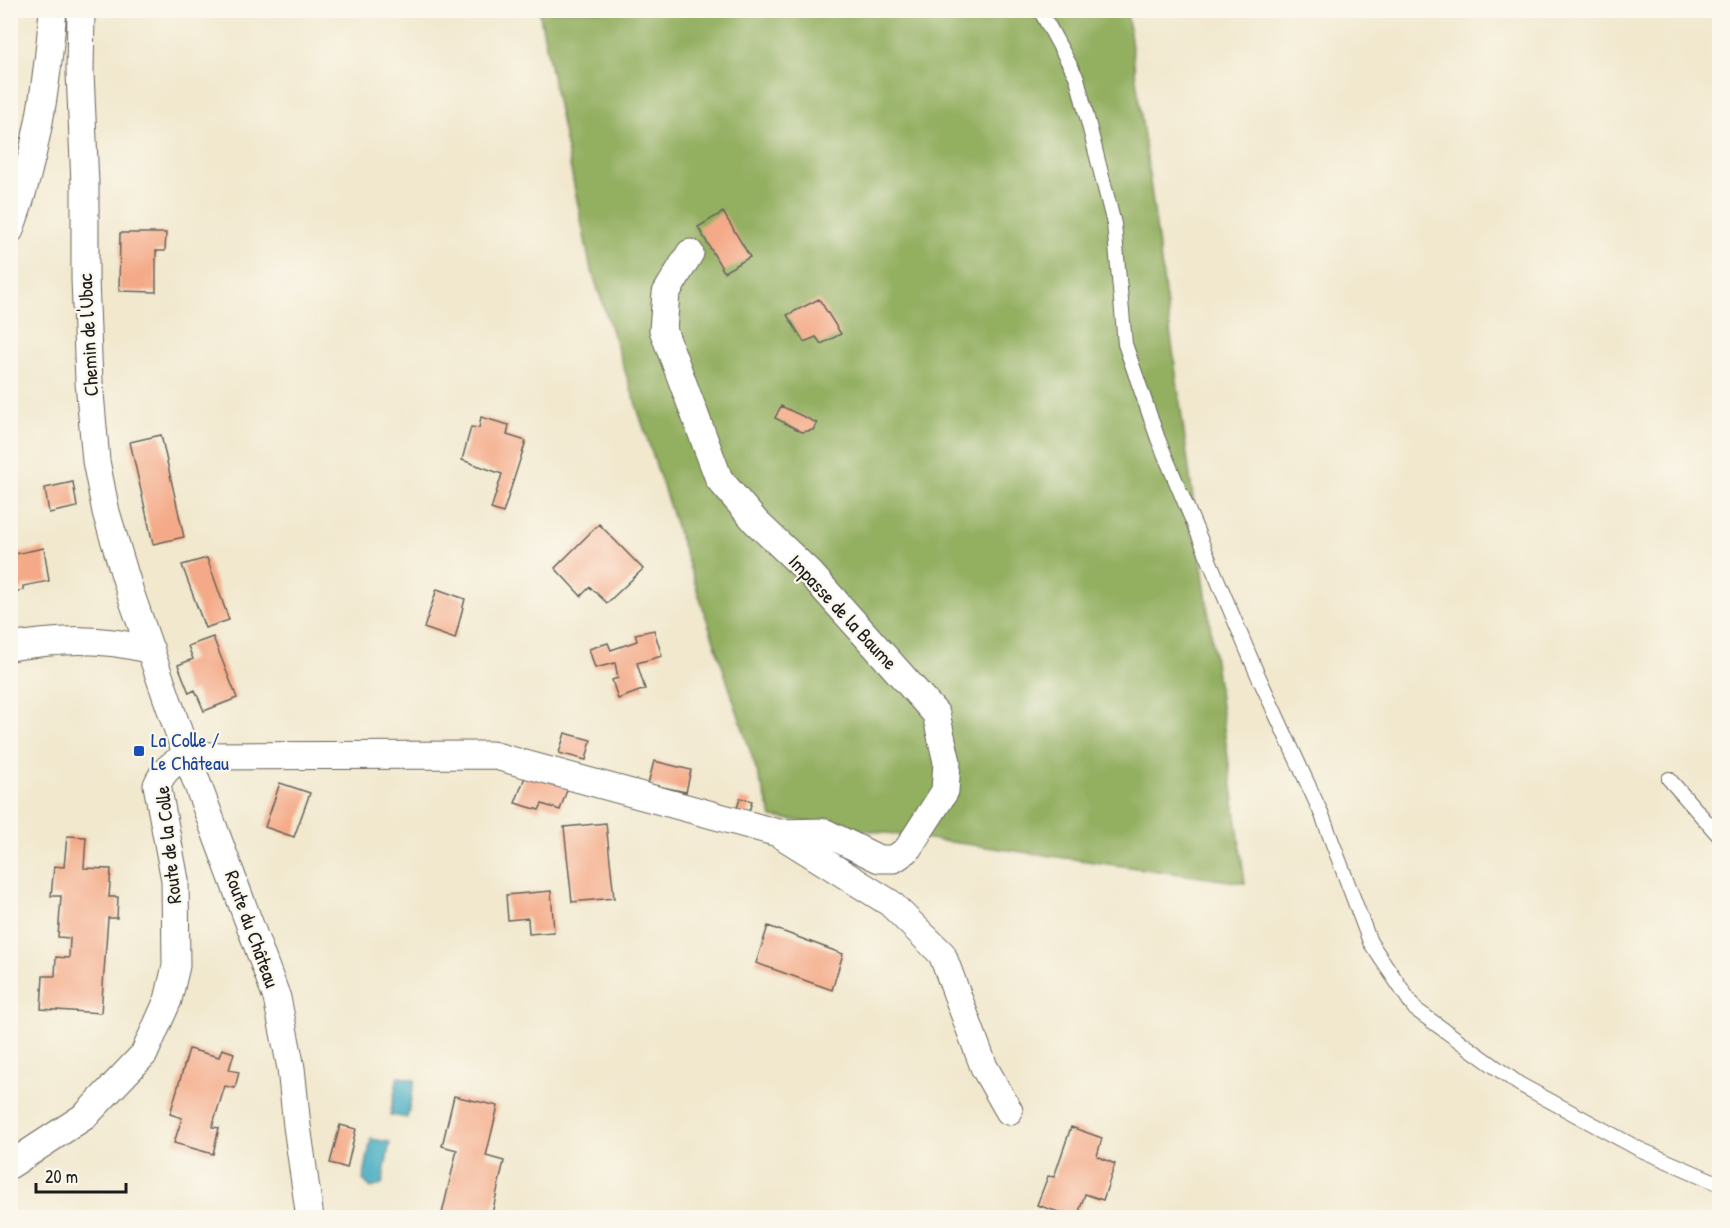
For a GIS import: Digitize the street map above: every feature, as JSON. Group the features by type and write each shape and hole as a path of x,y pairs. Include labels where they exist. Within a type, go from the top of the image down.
{"street":[{"path":"10,230 24,193 48,75 53,10"},
{"name":"Chemin de l'Ubac","path":"81,10 80,73 85,184 85,279 96,461 106,512 130,592 151,650"},
{"name":"Impasse de la Baume","path":"690,253 666,293 663,330 719,479 756,522 809,572 936,714 947,762 945,791 908,850 894,860 879,859 824,832 778,833"},
{"path":"10,647 83,640 117,642 151,650"},
{"name":"Route du Château","path":"151,650 186,756 278,998 291,1068 310,1218"},
{"path":"186,756 492,755 778,833 891,903 942,954 984,1067 1009,1111"},
{"name":"Route de la Colle","path":"10,1165 85,1116 144,1054 168,1000 176,966 175,880 158,785 162,773 186,756"}],"lane":[{"path":"1040,10 1077,78 1114,224 1125,344 1158,439 1256,671 1322,814 1370,942 1416,1009 1518,1084 1639,1149 1719,1184"},
{"path":"1669,779 1719,837"}],"green space":[{"path":"539,11 1127,11 1245,883 772,817 590,265"}],"water":[{"path":"398,1076 415,1080 407,1118 390,1115"},
{"path":"371,1139 390,1142 382,1185 371,1188 363,1180"}],"building":[{"path":"723,212 750,257 724,272 698,227"},
{"path":"120,233 166,233 165,251 156,251 156,292 119,291"},
{"path":"819,299 841,334 821,344 816,337 804,342 787,315"},
{"path":"781,406 817,423 813,430 802,432 775,418"},
{"path":"481,417 509,425 507,435 526,441 503,513 491,509 502,474 462,460 471,427 479,428"},
{"path":"161,435 184,537 153,544 130,442"},
{"path":"73,482 77,507 49,513 45,488"},
{"path":"599,524 643,569 607,603 590,587 581,596 555,568"},
{"path":"44,548 49,581 23,586 23,590 10,593 10,555"},
{"path":"207,558 229,620 205,628 182,565"},
{"path":"437,589 465,599 455,639 424,628"},
{"path":"654,630 662,656 637,663 645,689 618,699 612,680 618,678 615,663 595,668 589,649 608,643 611,650 637,641 635,634"},
{"path":"213,637 237,698 204,711 195,690 189,693 178,665 193,659 188,646"},
{"path":"565,733 591,740 586,760 559,753"},
{"path":"654,761 691,770 686,792 648,784"},
{"path":"528,769 568,787 560,810 542,804 539,810 515,803"},
{"path":"280,783 310,793 294,837 265,827"},
{"path":"740,798 752,801 748,815 736,812"},
{"path":"606,823 614,898 572,902 564,827"},
{"path":"67,836 86,837 84,868 111,869 109,897 118,897 117,918 108,918 101,1013 41,1009 43,976 55,976 56,957 69,958 70,938 58,937 61,896 51,896 54,866 64,867"},
{"path":"551,891 554,932 529,934 528,918 508,920 506,895"},
{"path":"768,926 843,954 832,990 756,963"},
{"path":"189,1049 219,1057 222,1049 234,1053 229,1070 239,1072 235,1088 225,1086 212,1127 219,1128 213,1154 174,1143 182,1118 170,1114"},
{"path":"454,1096 498,1106 486,1156 504,1161 491,1218 441,1218 457,1150 442,1146"},
{"path":"340,1125 356,1129 347,1168 330,1163"},
{"path":"1071,1127 1102,1138 1097,1156 1115,1164 1103,1200 1085,1194 1077,1218 1037,1205 1048,1176 1054,1177"}],"place":[{"name":"La Colle / Le Château","path":"139,751"}]}
